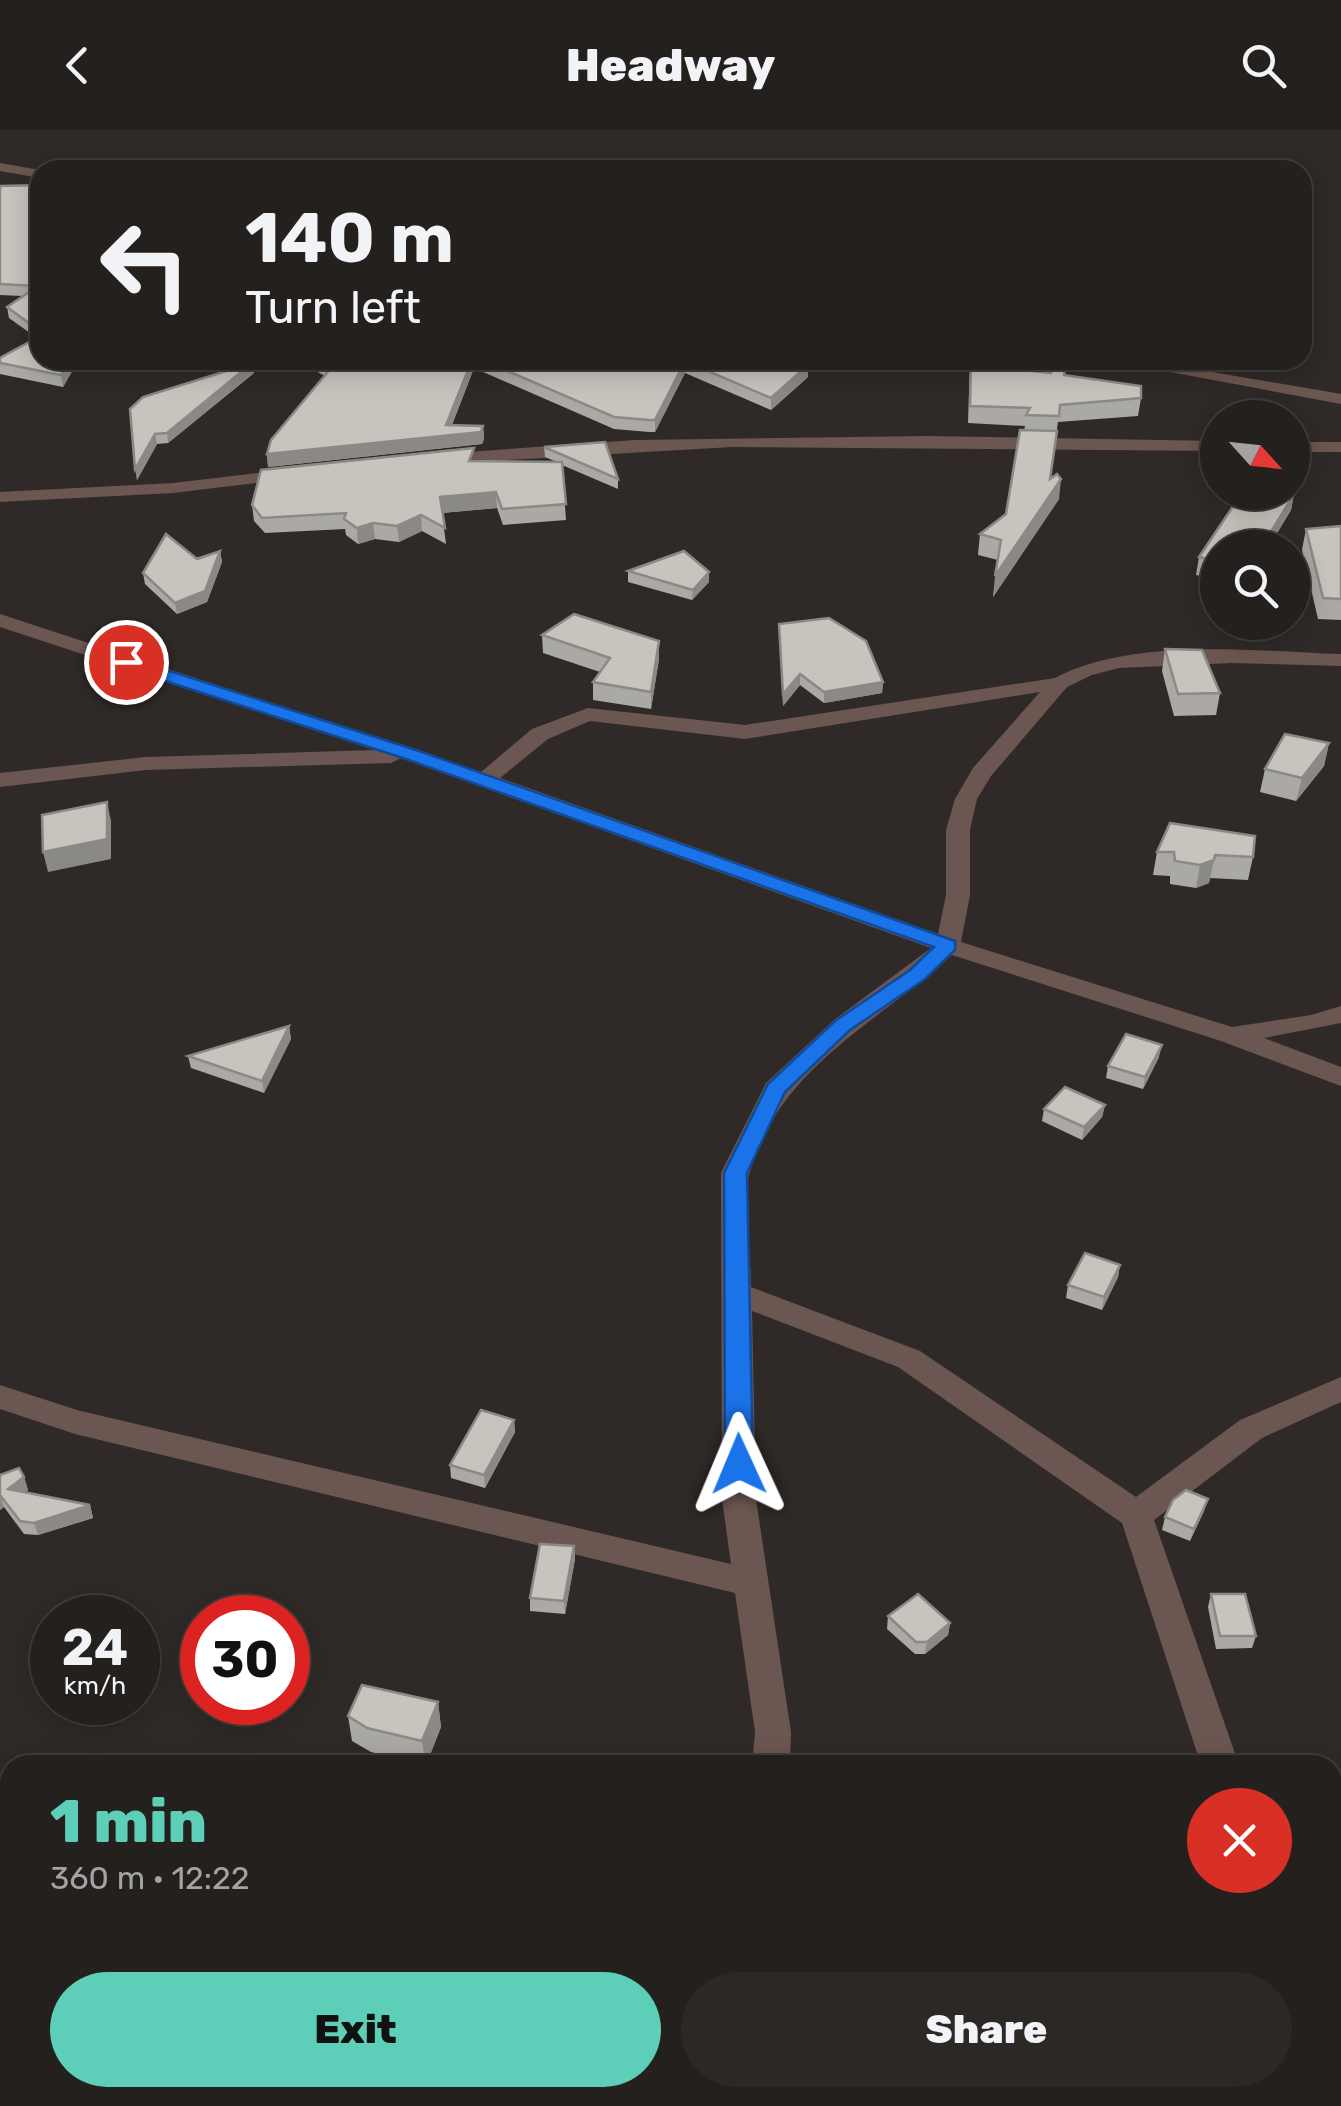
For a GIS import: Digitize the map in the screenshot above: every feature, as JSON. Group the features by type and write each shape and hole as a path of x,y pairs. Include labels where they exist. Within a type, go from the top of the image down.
{"street":[{"path":"0,168 30,172"},
{"path":"1171,370 1341,400"},
{"path":"422,460 611,442 724,438 1200,446"},
{"path":"1310,446 1341,447"},
{"path":"0,498 173,488 306,473"},
{"path":"0,620 413,755 948,946 1230,1034 1341,1076"},
{"path":"484,780 540,734 588,714 745,732 1060,683 1084,670 1118,662 1232,656 1341,660"},
{"path":"772,1755 773,1732 739,1499 735,1173 776,1089 842,1026 918,974 948,946 958,895 958,830 966,799 981,773 1060,683"},
{"path":"0,780 64,768 179,760 413,755"},
{"path":"1230,1034 1314,1023 1341,1014"},
{"path":"737,1293 909,1359 1136,1514 1217,1755"},
{"path":"1136,1514 1252,1430 1341,1389"},
{"path":"3,1403 752,1583"}],"building":[{"path":"30,185 30,286 0,284 0,186"},
{"path":"30,291 30,324 7,307"},
{"path":"30,342 30,369 0,363 0,358"},
{"path":"36,370 64,370 61,375"},
{"path":"230,370 244,370 167,433 155,434 135,469 130,409 143,397"},
{"path":"329,370 468,370 446,425 483,426 481,432 267,454 271,440"},
{"path":"505,370 680,370 655,420 614,417"},
{"path":"706,370 802,370 771,398"},
{"path":"971,370 1065,370 1064,375 1141,386 1141,398 1060,405 1059,416 1026,415 1030,408 970,406"},
{"path":"1020,430 1057,431 1050,479 1057,474 1061,479 995,576 1001,540 980,534 1006,514"},
{"path":"605,442 618,479 544,447"},
{"path":"474,448 469,461 562,462 566,504 502,509 496,492 440,497 445,528 421,515 397,526 373,523 357,528 344,519 346,513 262,518 252,505 261,470"},
{"path":"1231,510 1284,510 1272,530 1217,530"},
{"path":"1341,526 1341,599 1323,598 1310,530 1306,529"},
{"path":"166,534 197,559 220,551 205,591 175,603 143,573"},
{"path":"684,551 709,572 693,590 628,571"},
{"path":"574,614 659,641 651,692 593,682 610,658 542,635"},
{"path":"829,618 866,641 883,682 824,692 800,674 783,694 779,624"},
{"path":"1165,649 1202,650 1220,693 1178,694"},
{"path":"1285,734 1329,743 1302,778 1265,769"},
{"path":"107,802 107,839 43,852 42,815"},
{"path":"1170,823 1255,836 1253,857 1215,855 1214,860 1200,865 1175,861 1174,852 1157,852"},
{"path":"289,1026 262,1081 188,1056"},
{"path":"1126,1034 1162,1045 1145,1077 1108,1066"},
{"path":"1065,1087 1105,1105 1084,1127 1044,1109"},
{"path":"1085,1253 1120,1265 1104,1297 1068,1285"},
{"path":"481,1410 514,1420 484,1475 450,1465"},
{"path":"19,1468 24,1477 8,1489 90,1505 34,1523 20,1521 0,1495 0,1475"},
{"path":"1186,1490 1208,1499 1194,1529 1165,1517 1173,1500"},
{"path":"540,1544 574,1546 564,1601 530,1598"},
{"path":"918,1594 950,1623 927,1642 916,1642 888,1616"},
{"path":"1211,1594 1245,1594 1256,1636 1220,1636"},
{"path":"362,1685 438,1702 422,1741 367,1728 348,1716"}],"route":[{"path":"126,662 413,755 948,946 918,974 842,1026 776,1089 735,1173 739,1464"}]}
